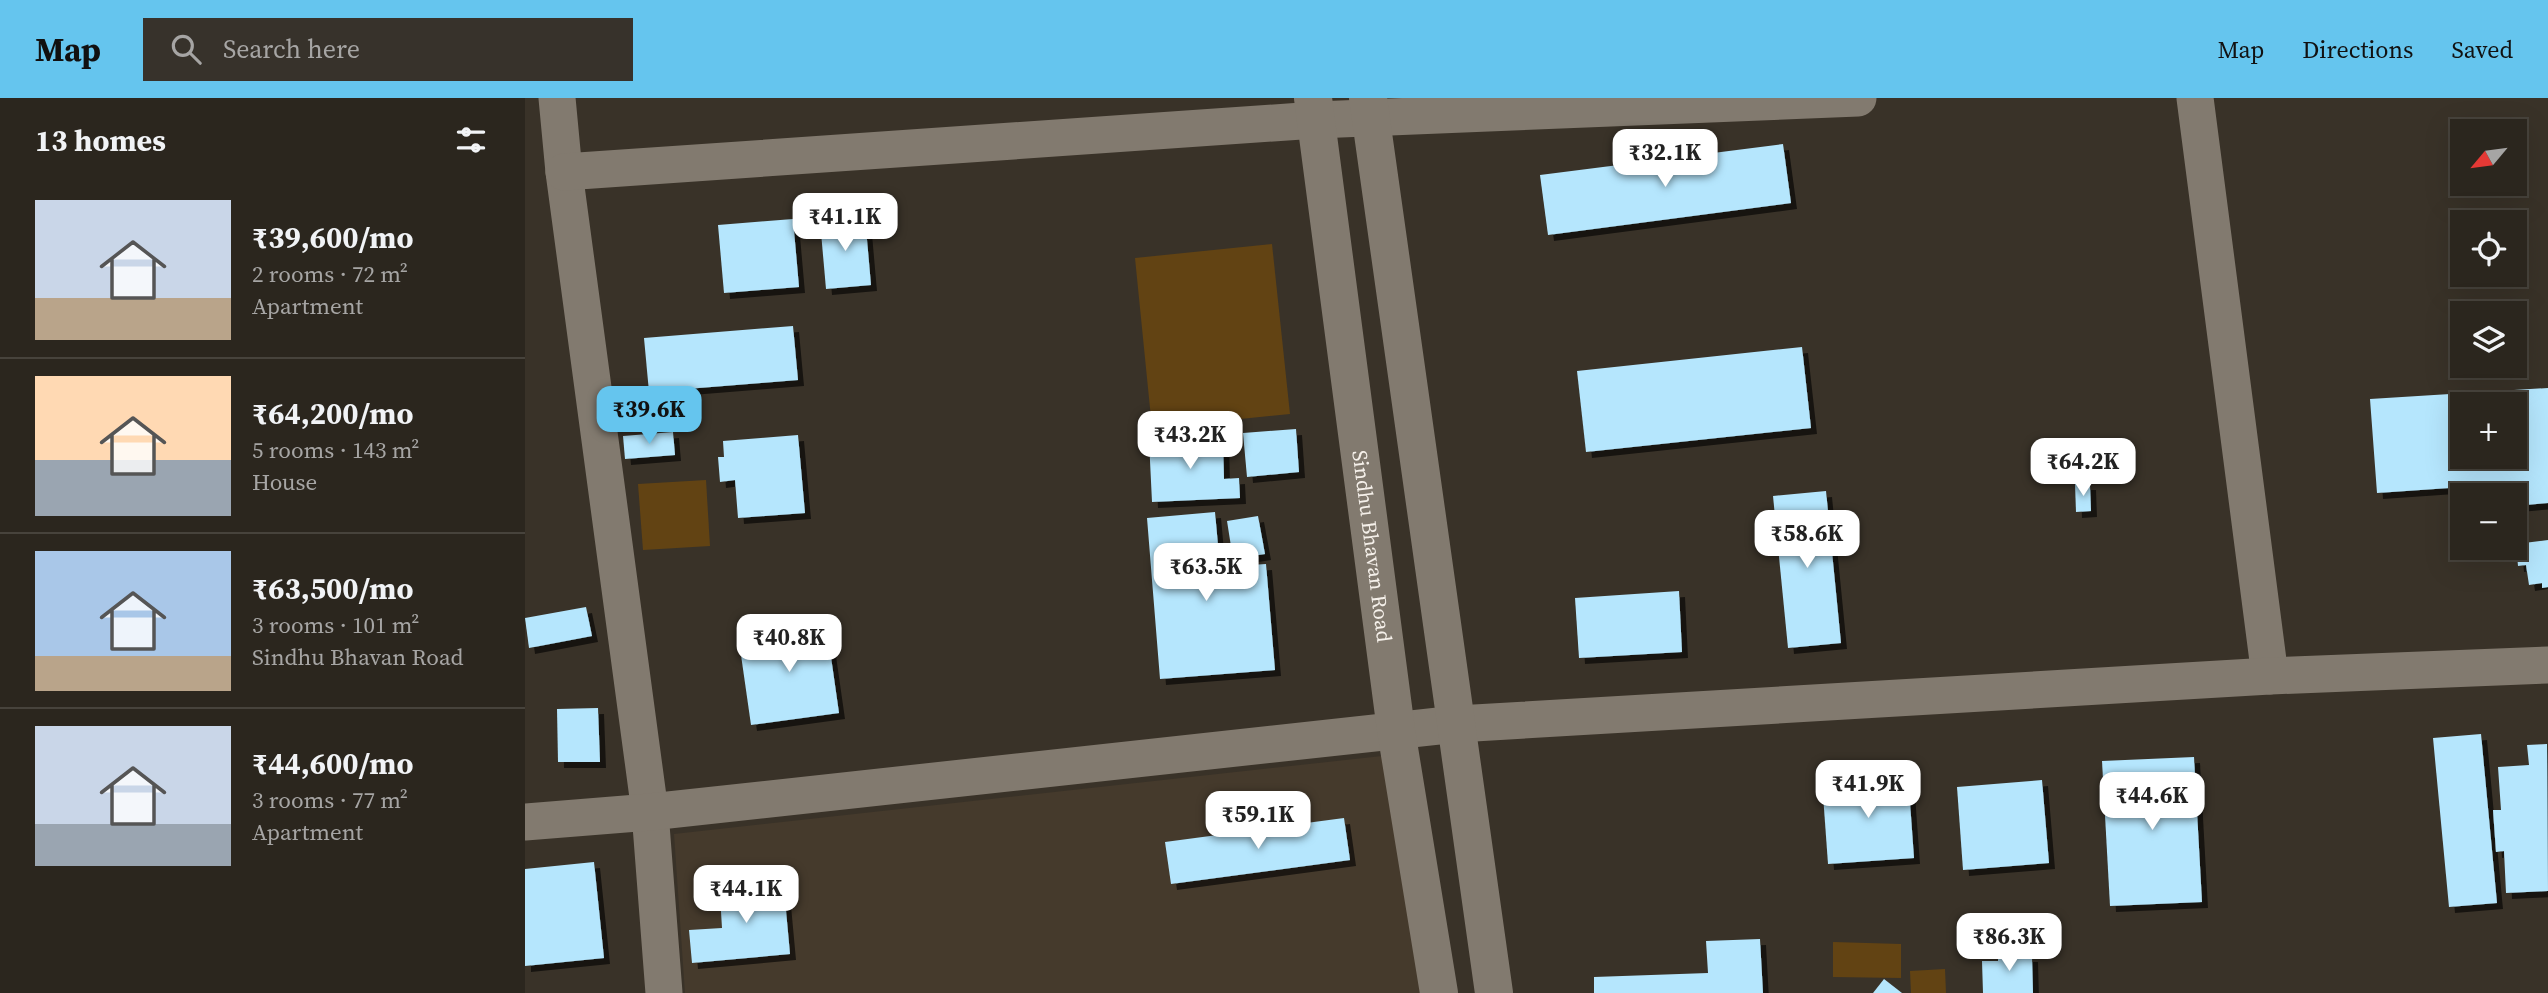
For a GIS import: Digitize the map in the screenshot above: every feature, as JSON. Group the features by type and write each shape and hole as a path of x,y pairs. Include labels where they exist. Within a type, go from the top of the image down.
{"main road":[{"path":"1369,108 1494,993"},
{"name":"Sindhu Bhavan Road","path":"1315,109 1397,730 1439,993"}],"street":[{"path":"557,98 564,172 650,812 664,993"},
{"path":"564,172 1315,109 1858,98"},
{"path":"2195,98 2270,676"},
{"path":"525,822 650,812 1457,724 2270,676 2548,665"}],"shaded area":[{"path":"1272,244 1290,414 1152,428 1135,258"},
{"path":"706,480 710,546 643,550 638,484"},
{"path":"1382,756 1421,993 685,993 674,834"},
{"path":"1833,942 1901,944 1901,978 1833,977"},
{"path":"1945,969 1946,993 1911,993 1910,971"}],"building":[{"path":"1783,144 1791,203 1548,235 1540,175"},
{"path":"865,217 871,285 826,289 820,221"},
{"path":"793,219 799,287 724,293 718,225"},
{"path":"793,326 798,380 649,392 644,338"},
{"path":"1802,347 1811,428 1586,452 1577,371"},
{"path":"2548,388 2548,503 2527,505 2527,483 2450,483 2450,488 2377,493 2370,399 2450,394 2450,469 2527,469 2527,392 2483,392"},
{"path":"1296,429 1299,472 1247,477 1243,433"},
{"path":"673,432 675,455 625,459 623,436"},
{"path":"798,435 805,513 738,518 735,480 720,482 718,457 724,457 723,441"},
{"path":"1223,437 1224,479 1239,478 1240,498 1152,502 1149,440"},
{"path":"2075,484 2090,484 2091,511 2076,512"},
{"path":"1826,491 1841,643 1788,648 1773,496"},
{"path":"1215,512 1220,567 1266,564 1275,670 1160,679 1147,518"},
{"path":"1258,516 1265,554 1233,559 1227,521"},
{"path":"2548,540 2548,587 2542,588 2542,583 2529,585 2526,565 2518,566 2517,560 2527,560 2527,543"},
{"path":"1679,591 1682,652 1579,658 1575,598"},
{"path":"586,607 592,636 529,648 525,618"},
{"path":"826,622 839,713 751,725 738,634"},
{"path":"598,708 600,762 558,762 557,709"},
{"path":"2481,734 2497,903 2449,907 2433,738"},
{"path":"2547,744 2548,891 2506,893 2504,851 2496,852 2493,810 2501,810 2498,767 2529,765 2527,745"},
{"path":"2194,757 2202,902 2110,906 2102,761"},
{"path":"1908,775 1914,858 1828,864 1822,781"},
{"path":"2042,780 2049,863 1963,870 1957,787"},
{"path":"1344,818 1350,860 1171,884 1165,842"},
{"path":"594,862 604,958 525,966 525,869"},
{"path":"783,878 790,954 692,963 689,930 722,928 720,895 743,893 742,882"},
{"path":"1760,939 1763,993 1594,993 1594,977 1708,973 1706,941"},
{"path":"1998,949 2024,949 2024,956 2032,956 2033,993 1983,993 1982,961 1998,961"},
{"path":"1884,979 1902,993 1873,993"}]}
